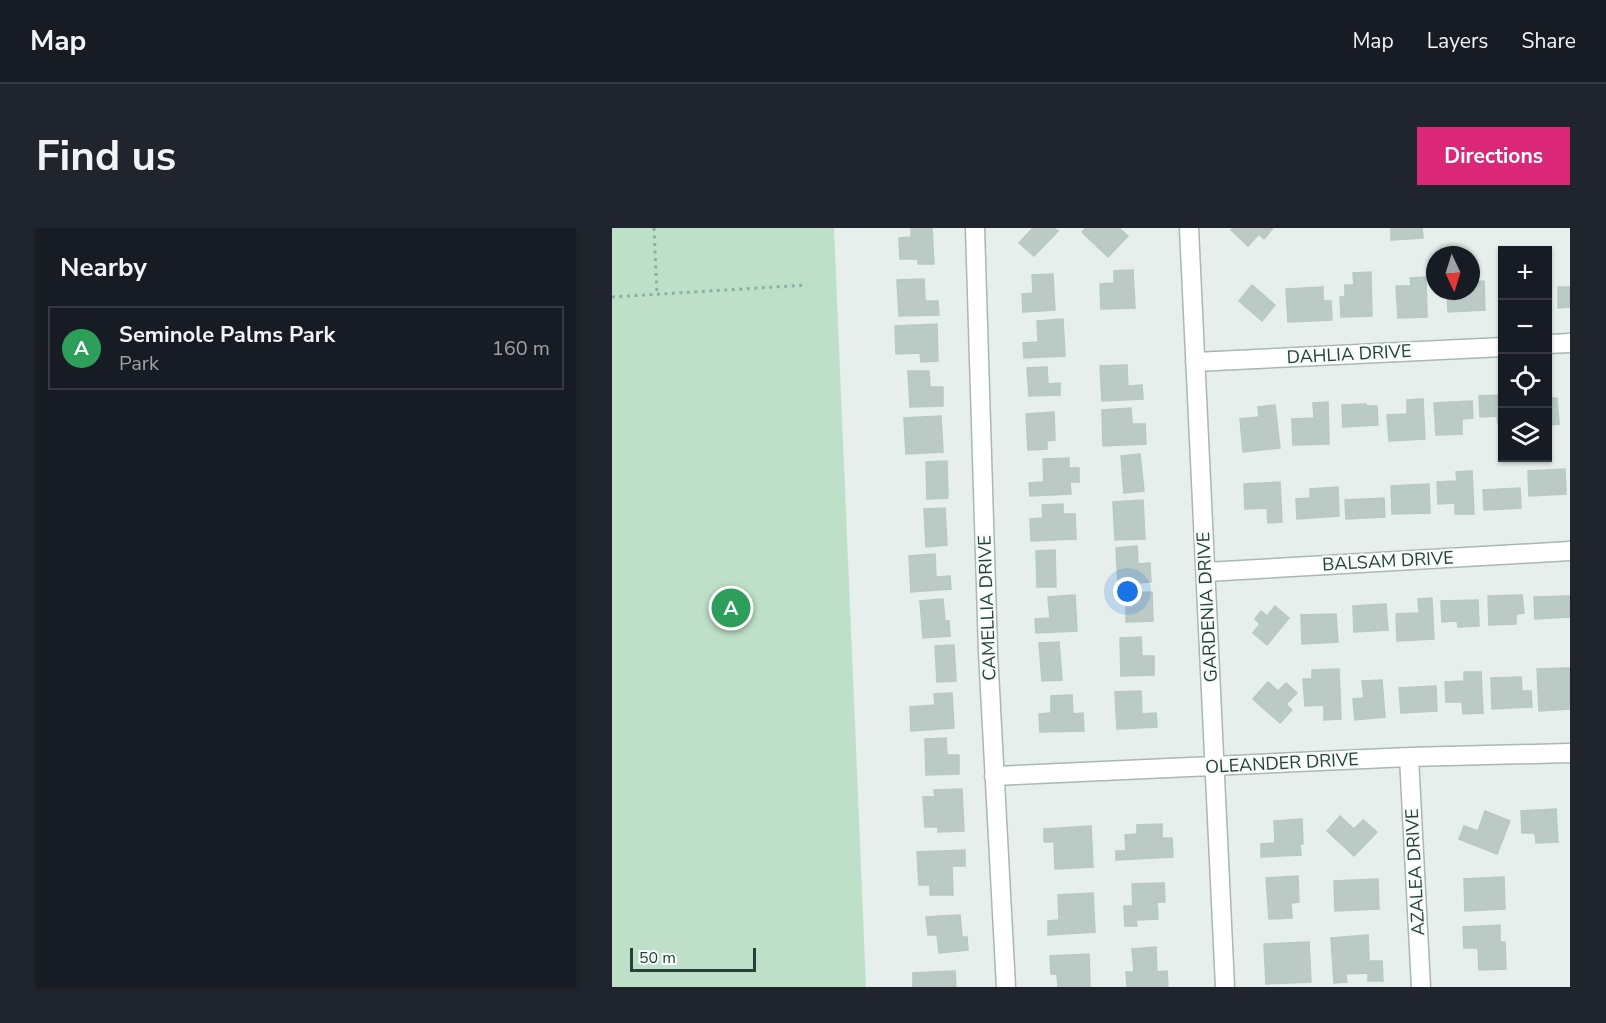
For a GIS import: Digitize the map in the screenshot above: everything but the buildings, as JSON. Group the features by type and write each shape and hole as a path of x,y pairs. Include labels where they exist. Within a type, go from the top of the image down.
{"street":[{"name":"CAMELLIA DRIVE","path":"975,228 988,640 1006,987"},
{"name":"GARDENIA DRIVE","path":"1189,228 1225,987"},
{"path":"1552,344 1570,343"},
{"name":"DAHLIA DRIVE","path":"1196,362 1498,347"},
{"name":"BALSAM DRIVE","path":"1206,572 1570,551"},
{"name":"OLEANDER DRIVE","path":"994,776 1570,753"},
{"name":"AZALEA DRIVE","path":"1409,758 1421,987"}],"path":[{"path":"654,228 657,294"},
{"path":"612,297 807,285"}],"green space":[{"path":"612,228 834,228 866,987 612,987"}],"place":[{"name":"Seminole Palms Park","path":"731,608"}]}
